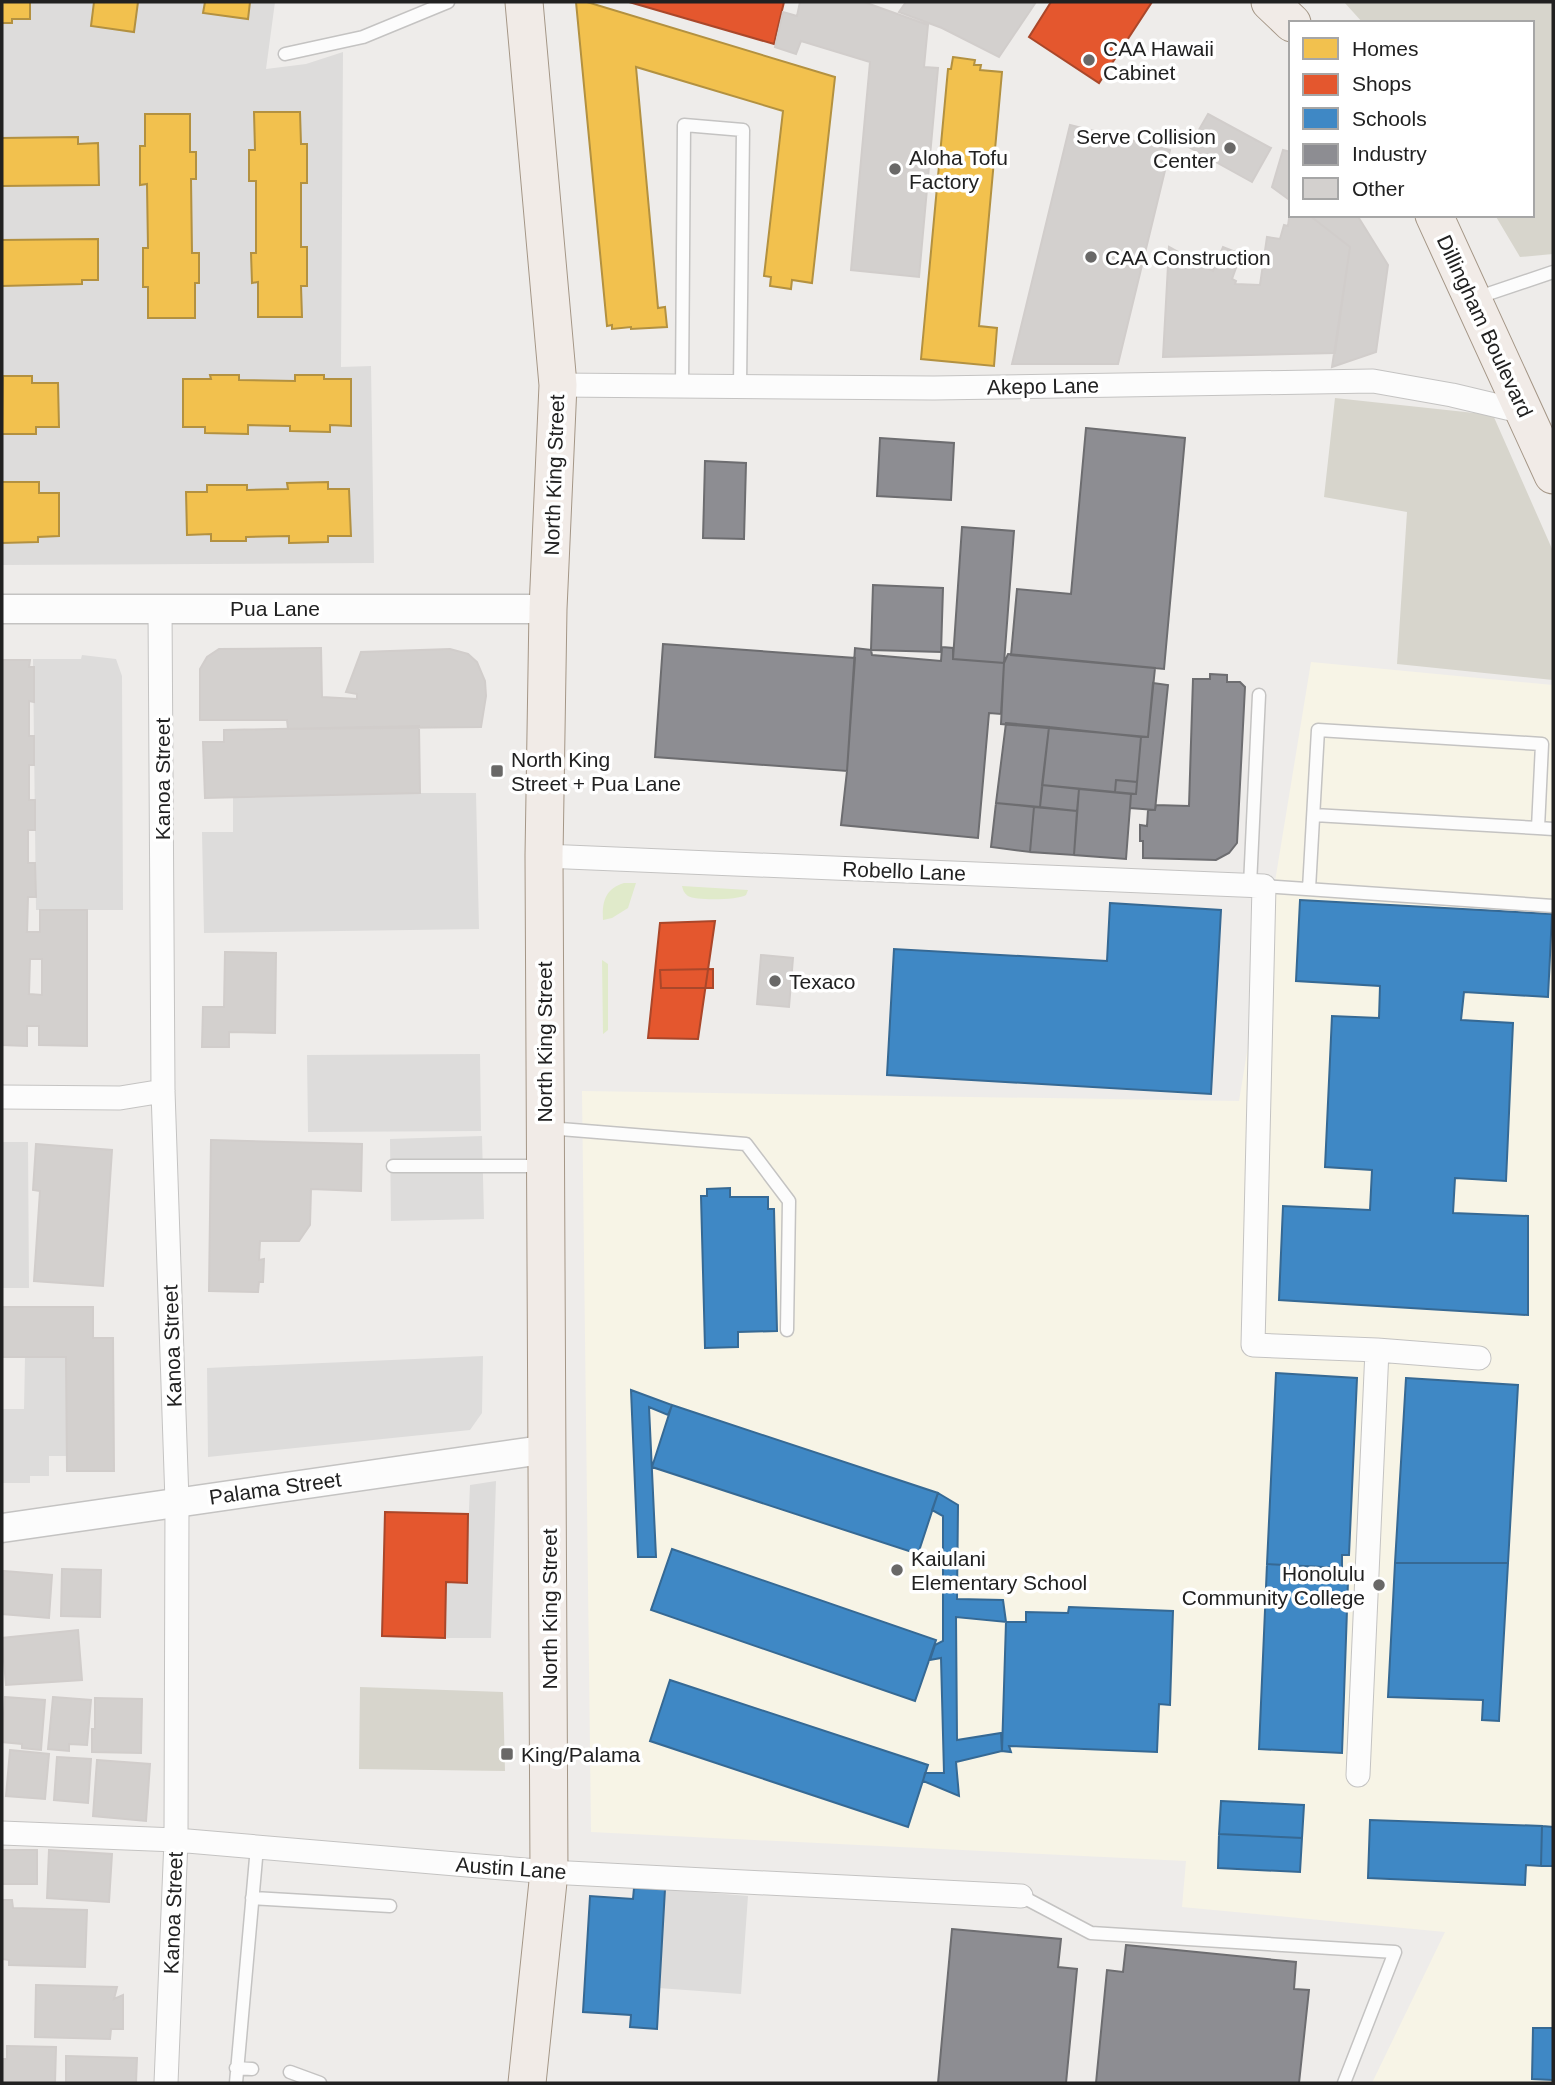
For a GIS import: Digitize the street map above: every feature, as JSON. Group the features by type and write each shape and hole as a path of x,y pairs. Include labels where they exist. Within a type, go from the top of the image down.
{"main road":[{"name":"North King Street","path":"524,2 558,385 548,609 544,856 549,1872 527,2083"},
{"path":"1270,2 1290,21"},
{"name":"Dillingham Boulevard","path":"1435,217 1553,475"}],"street":[{"name":"Akepo Lane","path":"558,385 934,388 1373,381 1452,395 1524,412"},
{"name":"Pua Lane","path":"2,608 548,609"},
{"name":"Kanoa Street","path":"160,608 163,1091 177,1502 176,1840 166,2083"},
{"name":"Robello Lane","path":"544,856 1257,886"},
{"path":"1257,886 1253,1345 1377,1350 1479,1358"},
{"path":"2,1097 120,1098 163,1091"},
{"path":"1357,1775 1377,1350"},
{"name":"Palama Street","path":"2,1528 549,1448"},
{"name":"Austin Lane","path":"2,1833 176,1840 549,1872 1021,1896"}],"lane":[{"path":"285,54 363,37 448,2"},
{"path":"682,386 684,125 743,130 740,386"},
{"path":"1472,299 1553,272"},
{"path":"1259,695 1257,886 1553,906"},
{"path":"1309,889 1318,730 1542,744 1538,828"},
{"path":"1314,815 1553,829"},
{"path":"544,1127 746,1144 789,1201 787,1330"},
{"path":"393,1166 544,1166"},
{"path":"236,2083 257,1847"},
{"path":"1021,1896 1091,1933 1395,1952 1344,2083"},
{"path":"252,1898 390,1906"},
{"path":"236,2068 252,2069"},
{"path":"290,2072 320,2083"}],"shaded area":[{"path":"2,2 275,2 266,69 306,64 343,52 341,367 371,366 374,563 2,565"},
{"path":"1344,2 1553,2 1553,254 1520,257 1496,217 1534,217 1534,21 1361,21"},
{"path":"1335,398 1493,415 1553,551 1553,680 1397,664 1407,512 1324,497"},
{"path":"82,655 116,659 122,676 123,910 36,910 33,659 81,659"},
{"path":"1311,662 1553,685 1553,2083 1372,2083 1445,1932 1182,1907 1186,1861 591,1832 582,1091 1239,1101"},
{"path":"476,793 479,929 204,933 202,832 233,832 233,797"},
{"path":"480,1054 481,1131 308,1132 307,1055"},
{"path":"482,1136 484,1219 391,1221 390,1139"},
{"path":"2,1142 28,1142 29,1288 2,1288"},
{"path":"483,1356 482,1413 470,1430 208,1457 207,1368"},
{"path":"25,1357 66,1357 66,1456 49,1456 49,1476 30,1476 30,1483 2,1483 2,1409 24,1409"},
{"path":"496,1481 491,1638 445,1638 446,1582 466,1583 470,1485"},
{"path":"360,1687 503,1692 505,1771 359,1769"},
{"path":"665,1889 748,1896 741,1994 658,1988"}],"green space":[{"path":"624,883 636,883 628,908 603,920 606,897"},
{"path":"682,886 748,890 742,897 708,899 688,896"},
{"path":"602,960 608,964 608,1030 603,1034"}],"building: Homes":[{"path":"2,2 30,2 30,19 12,19 12,23 2,23"},
{"path":"94,2 138,2 134,32 91,26"},
{"path":"205,2 250,2 248,19 203,13"},
{"path":"576,2 587,2 835,77 812,283 792,280 791,289 770,286 771,277 764,276 783,111 636,67 658,308 665,307 667,327 612,329 612,325 607,326"},
{"path":"953,57 975,60 974,65 981,65 980,70 1002,72 979,326 997,328 994,366 921,359 948,69 951,69"},
{"path":"254,112 300,112 301,144 307,144 307,183 301,183 301,247 307,247 307,286 301,286 302,317 258,317 258,282 252,283 251,253 256,253 256,181 249,181 249,150 255,150"},
{"path":"145,114 190,114 190,152 196,152 196,179 191,179 192,253 199,253 199,283 195,283 195,318 148,318 148,287 143,287 143,248 148,248 147,184 140,185 140,146 145,146"},
{"path":"78,137 78,144 98,143 99,185 2,186 2,138"},
{"path":"98,239 98,280 82,280 82,284 2,286 2,240"},
{"path":"210,375 239,375 239,380 295,381 295,375 351,379 351,426 330,425 330,432 290,431 290,426 248,425 248,434 205,433 205,427 183,427 183,379 211,379"},
{"path":"3,376 32,376 32,383 58,383 59,427 36,427 36,434 2,434"},
{"path":"2,482 39,482 39,493 59,493 59,536 38,537 38,542 2,543"},
{"path":"328,482 328,489 349,489 351,536 328,536 328,542 289,543 289,536 246,537 246,541 211,541 211,534 187,535 186,492 207,492 207,485 247,485 247,490 288,489 287,483"}],"building: Shops":[{"path":"629,2 784,2 774,44"},
{"name":"CAA Hawaii Cabinet","path":"1051,2 1152,2 1099,83 1029,37"},
{"path":"715,921 698,1039 648,1038 660,923"},
{"path":"713,969 713,988 661,988 660,970"},
{"path":"385,1512 468,1514 467,1583 446,1582 445,1638 382,1636"}],"building: Schools":[{"path":"1300,900 1552,914 1548,997 1464,992 1461,1020 1513,1023 1506,1181 1455,1178 1453,1213 1528,1216 1528,1315 1279,1300 1283,1206 1370,1210 1372,1170 1325,1167 1332,1016 1379,1018 1380,986 1296,981"},
{"path":"1110,903 1221,910 1211,1094 887,1075 894,949 1107,961"},
{"path":"730,1188 730,1197 768,1197 768,1209 774,1209 777,1331 738,1332 738,1347 705,1348 701,1196 707,1196 707,1189"},
{"path":"1276,1373 1357,1378 1349,1555 1342,1555 1342,1568 1267,1564"},
{"path":"1406,1378 1518,1385 1508,1563 1395,1563"},
{"path":"631,1390 672,1405 668,1415 649,1407 656,1557 638,1557"},
{"path":"672,1405 938,1493 918,1554 652,1467"},
{"path":"938,1493 958,1505 957,1599 1003,1600 1006,1622 956,1617 957,1740 1001,1733 1002,1751 956,1762 959,1796 923,1781 925,1773 944,1773 941,1658 930,1660 935,1645 943,1641 943,1516 932,1510"},
{"path":"672,1549 936,1640 915,1701 651,1610"},
{"path":"1395,1563 1508,1563 1499,1721 1482,1720 1483,1700 1388,1697"},
{"path":"1267,1564 1342,1568 1342,1581 1348,1581 1342,1753 1259,1749"},
{"path":"1069,1607 1173,1611 1170,1705 1159,1704 1157,1752 1009,1746 1011,1752 1002,1751 1006,1622 1026,1622 1026,1612 1068,1613"},
{"path":"670,1680 928,1765 908,1827 650,1741"},
{"path":"1221,1801 1304,1805 1302,1838 1219,1834"},
{"path":"1370,1820 1542,1826 1541,1866 1526,1865 1525,1885 1368,1878"},
{"path":"1542,1826 1553,1827 1553,1866 1541,1866"},
{"path":"1219,1834 1302,1838 1300,1872 1218,1868"},
{"path":"634,1888 665,1889 657,2029 630,2027 631,2015 583,2012 590,1896 633,1899"},
{"path":"1533,2028 1553,2028 1553,2080 1532,2079"}],"building: Industry":[{"path":"1086,428 1185,438 1164,669 1011,655 1017,589 1071,594"},
{"path":"880,438 954,443 951,500 877,496"},
{"path":"705,461 746,463 744,539 703,538"},
{"path":"962,527 1014,531 1004,663 953,659"},
{"path":"873,585 943,588 941,652 871,650"},
{"path":"663,644 855,658 847,771 655,757"},
{"path":"942,647 953,648 953,659 1004,663 1001,714 989,713 978,838 841,825 855,648 871,650 872,655 941,661"},
{"path":"1008,654 1155,668 1148,737 1001,724 1004,663"},
{"path":"1210,674 1227,675 1227,682 1240,682 1245,687 1237,843 1229,853 1216,860 1143,858 1140,825 1147,826 1148,810 1155,810 1156,805 1189,806 1193,679 1210,679"},
{"path":"1153,683 1168,685 1155,810 1130,808 1131,794 1136,794 1141,737 1148,737"},
{"path":"1006,723 1049,727 1040,807 996,803"},
{"path":"1049,727 1141,737 1137,782 1116,780 1115,792 1042,785"},
{"path":"1116,780 1137,782 1136,794 1115,792"},
{"path":"1042,785 1079,789 1077,811 1040,807"},
{"path":"1079,789 1131,794 1126,859 1074,855"},
{"path":"996,803 1034,807 1030,852 991,847"},
{"path":"1034,807 1077,811 1074,855 1030,852"},
{"path":"952,1929 1061,1939 1058,1967 1077,1969 1066,2083 938,2083"},
{"path":"1126,1945 1296,1962 1294,1989 1309,1990 1299,2083 1096,2083 1107,1970 1123,1972"}],"building: Other":[{"name":"Aloha Tofu Factory","path":"800,2 864,2 928,25 924,67 938,68 919,277 851,270 870,62 801,41 796,54 775,47 783,12 797,16"},
{"path":"906,2 1036,2 999,57 942,28 899,12"},
{"name":"Serve Collision Center","path":"1208,114 1271,148 1252,182 1189,147"},
{"name":"CAA Construction","path":"1070,125 1170,150 1118,364 1012,364"},
{"path":"1283,150 1289,152 1289,200 1272,187"},
{"path":"1289,217 1312,217 1350,247 1335,353 1163,357 1169,247 1213,271 1223,247 1241,254 1232,279 1236,281 1235,284 1260,285 1267,237 1280,239 1284,225 1288,226"},
{"path":"1312,217 1358,217 1388,265 1376,352 1332,367 1350,247"},
{"path":"321,648 322,697 357,699 357,694 346,692 361,652 450,649 468,654 477,662 485,681 486,696 481,727 288,729 287,720 200,720 200,669 207,657 219,649"},
{"path":"2,660 30,660 29,667 34,667 34,702 29,701 29,736 34,736 34,765 29,765 29,800 35,800 35,830 28,830 28,863 35,863 36,897 28,897 27,932 40,932 40,910 87,910 87,1046 39,1045 39,1026 27,1026 27,1046 2,1045","holes":["30,959 42,959 42,995 29,994"]},
{"path":"419,726 420,793 205,798 203,742 224,742 224,730"},
{"path":"225,952 276,953 275,1033 229,1032 229,1047 202,1047 203,1007 224,1007"},
{"name":"Texaco","path":"761,955 793,958 789,1007 757,1004"},
{"path":"211,1140 362,1144 361,1191 311,1189 310,1225 299,1241 260,1241 259,1260 264,1259 263,1282 259,1282 258,1292 209,1291"},
{"path":"36,1144 112,1150 103,1286 34,1281 40,1191 33,1190"},
{"path":"2,1307 93,1307 93,1338 113,1338 114,1471 67,1471 66,1357 2,1357"},
{"path":"62,1569 101,1570 100,1617 61,1616"},
{"path":"4,1571 52,1575 49,1618 2,1614"},
{"path":"78,1630 82,1680 6,1685 2,1638"},
{"path":"5,1697 45,1700 41,1750 2,1742"},
{"path":"53,1697 91,1700 87,1745 69,1744 69,1751 48,1749"},
{"path":"95,1698 142,1699 141,1753 92,1752"},
{"path":"10,1750 49,1754 45,1799 6,1796"},
{"path":"57,1757 91,1759 88,1803 54,1800"},
{"path":"97,1760 150,1764 146,1821 93,1816"},
{"path":"2,1850 37,1850 37,1884 2,1884"},
{"path":"49,1850 112,1854 109,1902 47,1898"},
{"path":"2,1900 12,1900 13,1908 87,1910 85,1967 9,1965 9,1960 2,1959"},
{"path":"36,1985 117,1987 114,1999 123,1995 123,2029 111,2029 110,2039 35,2037"},
{"path":"7,2046 56,2047 55,2083 2,2083 2,2059 7,2059"},
{"path":"66,2056 137,2058 136,2083 66,2083"}],"place":[{"name":"CAA Hawaii Cabinet","path":"1089,60"},
{"name":"Serve Collision Center","path":"1230,148"},
{"name":"Aloha Tofu Factory","path":"895,169"},
{"name":"CAA Construction","path":"1091,257"},
{"name":"North King Street + Pua Lane","path":"497,771"},
{"name":"Texaco","path":"775,981"},
{"name":"Kaiulani Elementary School","path":"897,1570"},
{"name":"Honolulu Community College","path":"1379,1585"},
{"name":"King/Palama","path":"507,1754"}]}
